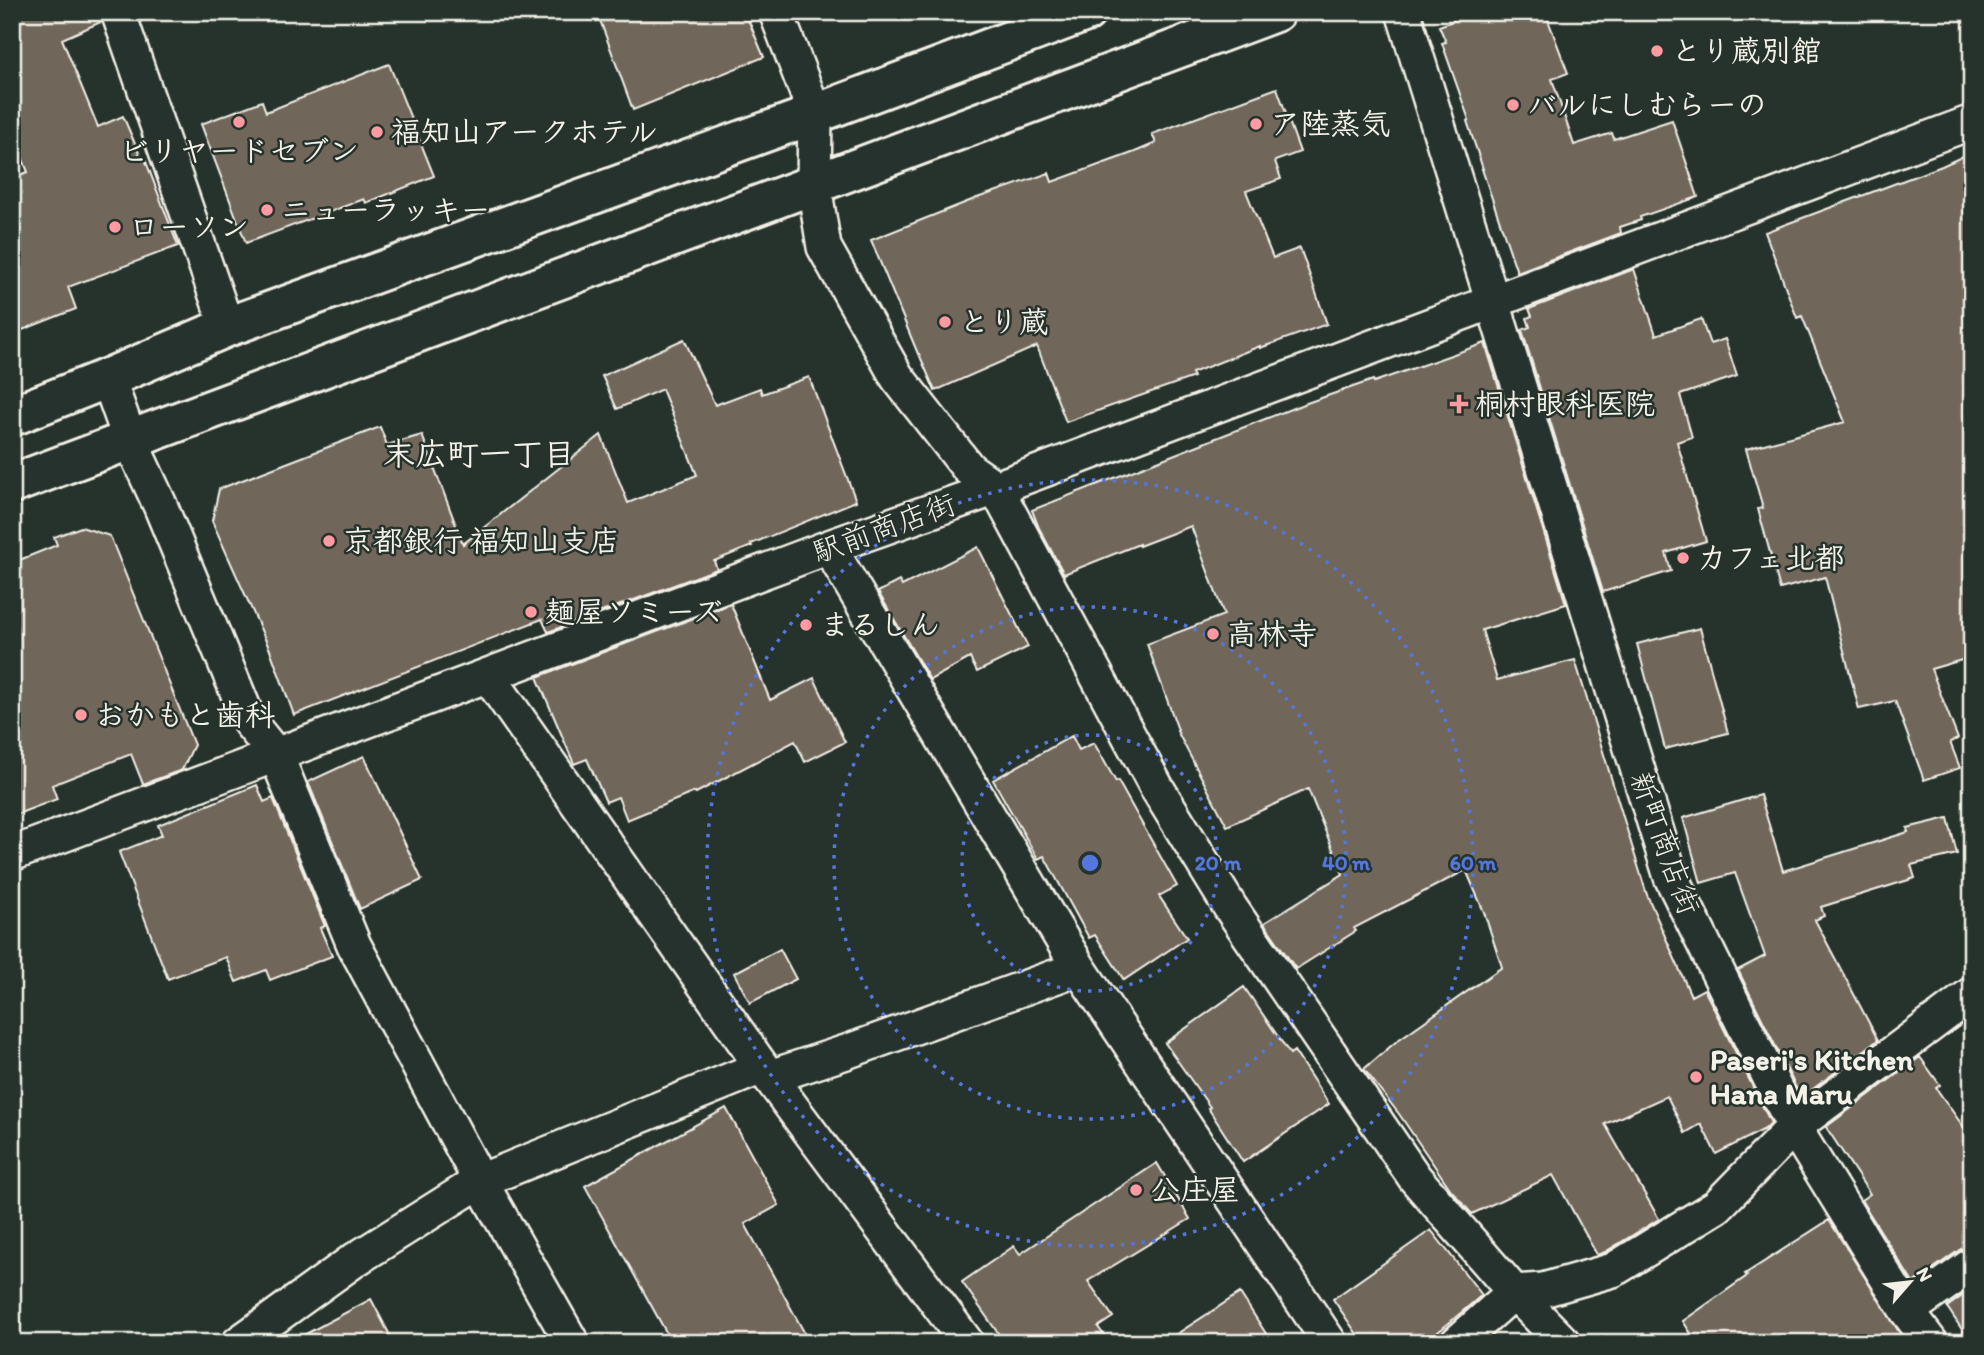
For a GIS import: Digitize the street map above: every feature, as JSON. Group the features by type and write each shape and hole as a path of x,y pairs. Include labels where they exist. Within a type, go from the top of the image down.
{"street":[{"path":"118,12 227,327"},
{"path":"776,12 815,114 814,185 824,247 897,377 969,469 996,488 1157,788 1230,907 1415,1178 1514,1292 1564,1343"},
{"path":"12,416 227,327 815,114 1086,12"},
{"path":"12,484 1275,12"},
{"name":"新町商店街","path":"1403,12 1671,877 1794,1127 1907,1311 1931,1343"},
{"name":"駅前商店街","path":"12,855 829,547 996,488 1972,122"},
{"path":"108,378 130,440 250,723 276,755 354,945 480,1181 572,1343"},
{"path":"829,547 1079,968 1330,1343"},
{"path":"488,677 766,1072 967,1343"},
{"path":"239,1343 353,1261 480,1181 766,1072 846,1052 1079,968"},
{"path":"1457,1343 1514,1292 1543,1290 1614,1270 1717,1206 1794,1127 1972,994"},
{"path":"1907,1311 1972,1265"}],"building":[{"path":"12,12 99,12 101,22 62,39 98,127 123,116 142,160 145,159 178,246 68,287 76,309 12,334 12,178 28,172 12,133"},
{"path":"597,12 745,12 764,57 633,110"},
{"path":"1477,12 1545,12 1568,73 1552,79 1574,145 1612,133 1614,139 1672,120 1698,197 1640,217 1641,220 1620,227 1621,233 1517,272 1442,43 1446,42 1439,26"},
{"path":"389,64 434,176 366,203 364,199 246,243 201,124 262,101 266,112"},
{"path":"1277,88 1300,152 1275,161 1281,179 1246,191 1273,258 1300,248 1327,324 1260,346 1192,373 1194,377 1066,422 1037,346 935,391 871,240 1049,173 1052,182 1135,152 1156,143 1152,134"},
{"path":"1972,152 1972,657 1931,669 1958,739 1950,742 1960,768 1924,780 1895,701 1859,709 1825,577 1780,589 1758,509 1763,508 1746,449 1845,422 1802,316 1797,318 1765,232 1942,166"},
{"path":"1634,269 1656,335 1701,319 1710,344 1725,339 1737,376 1680,395 1692,437 1677,442 1706,541 1666,553 1671,571 1603,592 1522,330 1530,327 1527,318 1532,316 1529,309"},
{"path":"684,339 715,405 760,388 762,394 809,377 856,501 714,561 717,569 548,632 542,619 294,715 270,650 212,521 219,489 380,427 387,445 422,435 463,544 601,435 628,503 697,475 662,389 617,409 602,376"},
{"path":"1485,343 1566,604 1482,630 1497,680 1575,660 1647,895 1691,996 1704,989 1771,1123 1765,1129 1716,1154 1701,1124 1685,1133 1667,1096 1605,1124 1659,1219 1597,1255 1553,1175 1472,1214 1451,1190 1399,1114 1364,1069 1398,1040 1502,967 1484,912 1466,870 1354,928 1356,931 1296,969 1264,923 1343,874 1308,789 1227,826 1177,731 1147,644 1224,615 1191,526 1064,574 1032,510 1301,405"},
{"path":"81,527 110,536 194,745 182,770 143,784 131,754 52,785 57,799 12,816 12,563 57,545 54,537"},
{"path":"978,547 1028,647 977,672 970,658 930,680 878,592 899,581 902,586"},
{"path":"731,604 770,700 814,678 845,742 805,762 795,741 696,793 627,820 618,797 606,802 587,759 574,764 537,677"},
{"path":"1700,628 1728,733 1665,749 1637,644"},
{"path":"1072,736 1079,750 1094,743 1177,886 1159,896 1187,938 1124,980 1095,935 1089,938 1044,856 1038,859 993,780"},
{"path":"364,756 422,880 360,909 308,782"},
{"path":"257,785 264,802 273,798 325,926 320,928 332,956 270,980 266,970 236,982 226,957 168,979 119,852 162,835 158,825"},
{"path":"1760,795 1783,871 1908,832 1907,828 1948,818 1957,854 1911,865 1915,878 1821,907 1824,916 1815,920 1878,1040 1801,1098 1738,970 1765,956 1735,873 1701,883 1683,818"},
{"path":"780,949 796,979 750,1003 734,973"},
{"path":"1244,987 1290,1054 1294,1051 1329,1104 1243,1162 1208,1108 1210,1107 1165,1043"},
{"path":"1920,1057 1940,1085 1936,1088 1972,1139 1972,1246 1961,1249 1913,1283 1861,1200 1870,1194 1826,1127"},
{"path":"726,1108 779,1205 745,1224 810,1343 672,1343 585,1186"},
{"path":"1157,1163 1190,1219 1088,1281 1113,1317 1098,1327 1110,1343 1005,1343 962,1282 1014,1246 1020,1254"},
{"path":"1829,1220 1901,1335 1890,1343 1697,1343 1683,1321 1747,1276 1745,1274"},
{"path":"1431,1230 1482,1295 1425,1343 1363,1343 1333,1299"},
{"path":"1972,1289 1972,1343 1971,1343 1947,1307"},
{"path":"1240,1293 1272,1343 1163,1343"},
{"path":"371,1299 394,1343 289,1343"}],"place":[{"name":"とり蔵別館","path":"1657,51"},
{"name":"バルにしむらーの","path":"1513,105"},
{"name":"ビリヤードセブン","path":"239,122"},
{"name":"ア陸蒸気","path":"1256,124"},
{"name":"福知山アークホテル","path":"377,132"},
{"name":"ニューラッキー","path":"267,210"},
{"name":"ローソン","path":"115,227"},
{"name":"とり蔵","path":"945,322"},
{"name":"桐村眼科医院","path":"1459,404"},
{"name":"京都銀行 福知山支店","path":"329,541"},
{"name":"カフェ北都","path":"1683,558"},
{"name":"麺屋ソミーズ","path":"531,612"},
{"name":"まるしん","path":"806,625"},
{"name":"高林寺","path":"1213,634"},
{"name":"おかもと歯科","path":"81,715"},
{"name":"Paseri's Kitchen Hana Maru","path":"1696,1077"},
{"name":"公庄屋","path":"1136,1190"}],"district":[{"name":"末広町一丁目","path":"479,454"}]}
